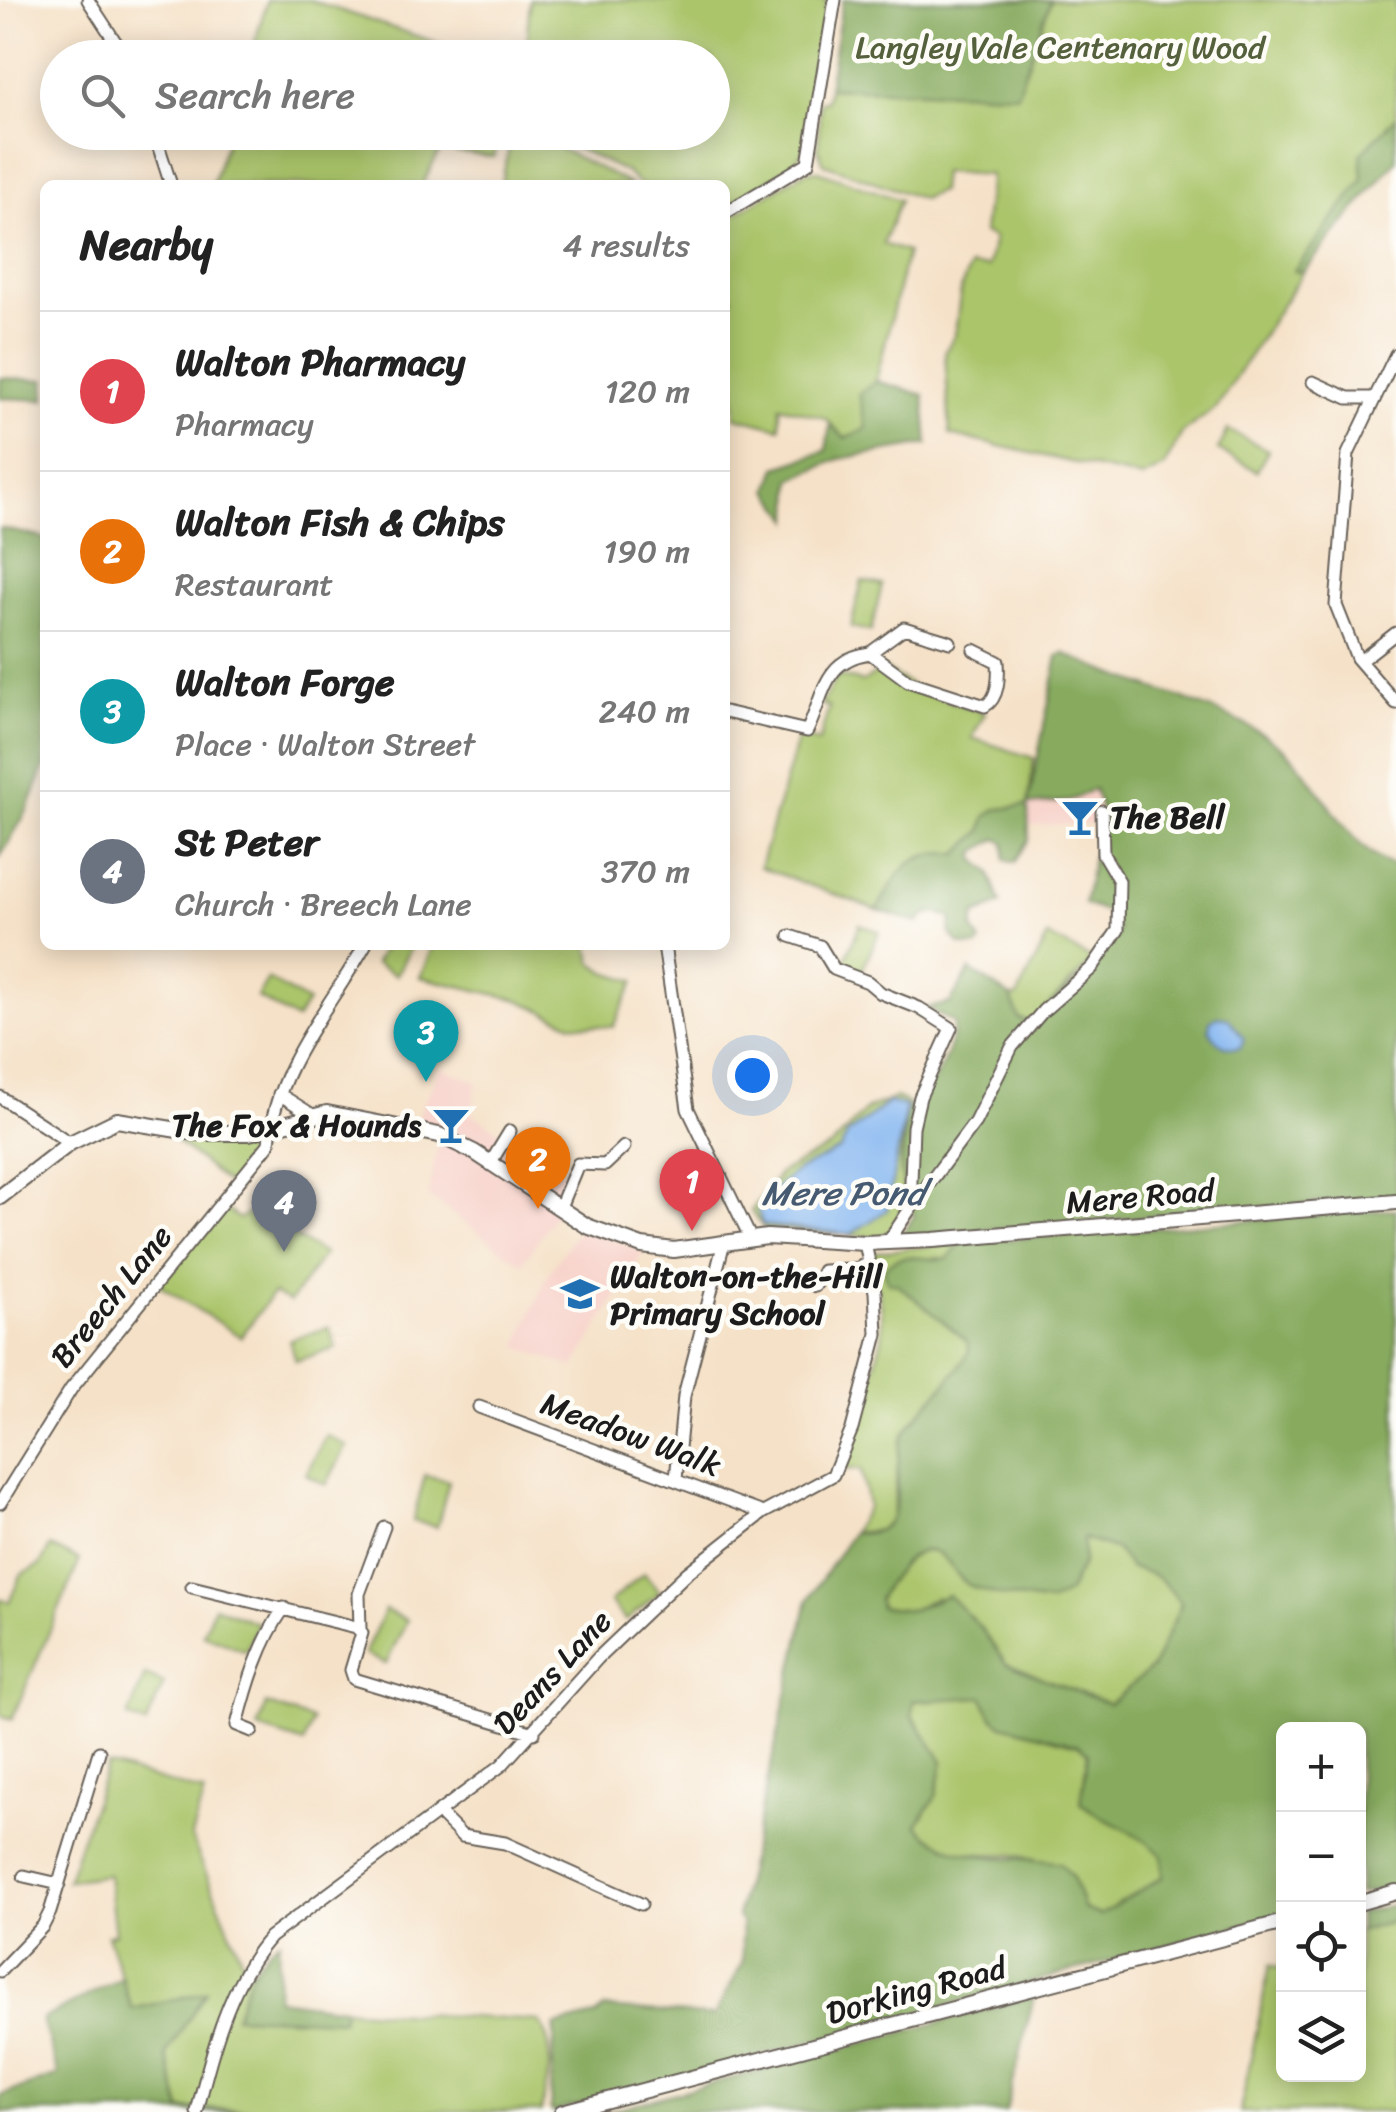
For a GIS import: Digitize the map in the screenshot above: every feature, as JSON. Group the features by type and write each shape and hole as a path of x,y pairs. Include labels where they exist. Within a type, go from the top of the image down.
{"main road":[{"name":"Mere Road","path":"311,1114 327,1112 439,1135 490,1162 587,1226 642,1246 674,1250 750,1237 888,1242 1396,1202"},
{"path":"0,1198 70,1143 117,1120 196,1133 269,1130 311,1114"},
{"path":"1361,1902 1396,1892"},
{"name":"Dorking Road","path":"562,2112 1276,1924"}],"street":[{"path":"88,0 114,40"},
{"path":"730,210 808,162 835,0"},
{"path":"160,150 169,180"},
{"path":"1396,354 1348,454 1336,605 1360,661 1396,703"},
{"path":"1313,382 1348,398 1375,398"},
{"path":"730,713 804,732 810,729 827,676 844,660 870,653 904,628 950,642"},
{"path":"1360,661 1396,633"},
{"path":"870,653 908,681 985,706 992,702 1000,679 998,662 974,650"},
{"path":"888,1242 975,1122 1012,1046 1042,1011 1092,968 1118,930 1118,881 1103,854 1102,812"},
{"path":"790,936 820,946 834,969 910,1003 952,1028 920,1097 913,1127 910,1209"},
{"name":"Breech Lane","path":"0,1503 66,1396 269,1144 269,1130 288,1065 362,950"},
{"path":"665,950 688,1109 750,1237"},
{"path":"278,1094 311,1114"},
{"path":"0,1097 70,1143"},
{"path":"490,1162 510,1131"},
{"path":"560,1207 578,1164 605,1165 624,1147"},
{"path":"676,1480 684,1396 724,1242"},
{"name":"Deans Lane","path":"197,2112 226,2016 259,1949 439,1813 534,1733 598,1658 659,1598 763,1513 823,1482 839,1465 877,1334 875,1292 866,1243"},
{"path":"814,1286 823,1270 853,1270 868,1264"},
{"name":"Meadow Walk","path":"479,1407 763,1513"},
{"path":"384,1528 359,1594 360,1629 351,1670 354,1679 534,1733"},
{"path":"192,1588 360,1629"},
{"path":"252,1731 236,1725 269,1629 284,1608"},
{"path":"0,1971 43,1926 100,1752"},
{"path":"439,1813 462,1836 505,1843 641,1904"},
{"path":"24,1876 59,1884"}],"shaded area":[{"path":"1095,789 1096,824 1027,825 1028,805 1070,801"},
{"path":"440,1067 477,1082 471,1113 564,1173 560,1207 522,1264 428,1196 439,1136 412,1129"},
{"name":"Walton-on-the-Hill Primary School","path":"580,1227 643,1252 574,1368 517,1347 547,1276"}],"green space":[{"path":"267,0 310,0 429,40 256,40"},
{"path":"530,0 827,0 805,149 792,166 730,204 730,180 635,180 580,150 730,150 730,40 526,40"},
{"name":"Langley Vale Centenary Wood","path":"843,0 1396,0 1396,117 1363,179 1296,271 1303,272 1217,407 1182,433 1164,467 1142,478 950,435 945,352 955,334 961,288 970,266 988,267 994,238 983,233 990,175 942,172 940,191 922,199 824,164 818,150 820,101 826,101"},
{"path":"843,0 1051,0 1017,94 828,88"},
{"path":"1396,117 1396,161 1303,272 1294,271 1363,179 1361,154"},
{"path":"223,150 440,150 425,180 214,180"},
{"path":"454,150 495,150 494,157"},
{"path":"508,150 563,150 622,180 502,180"},
{"path":"816,170 900,200 883,244 907,252 876,381 860,393 867,429 845,438 825,418 780,406 780,428 736,417 730,369 730,217 805,172"},
{"path":"0,378 40,380 40,400 0,398"},
{"path":"876,381 924,395 928,444 839,459 792,479 791,520 769,490 777,467 826,451 830,424 845,438 866,429 859,393"},
{"path":"1228,430 1268,450 1257,471 1218,450"},
{"path":"0,528 40,537 40,778 27,811 0,857"},
{"path":"862,581 882,585 871,631 851,627"},
{"path":"1064,653 1208,708 1263,734 1297,762 1366,849 1396,865 1396,1197 900,1237 914,1216 901,1168 907,1108 925,1092 939,1071 954,1023 927,1008 950,1003 970,970 1011,997 1019,1019 1032,1022 1092,968 1118,930 1111,914 1084,904 1102,812 1094,789 1070,801 1028,805 1058,656"},
{"path":"883,668 922,692 985,713 972,738 1034,758 1028,805 995,810 986,817 982,831 958,854 918,859 900,874 877,910 760,867 798,737 819,742 829,707 821,704 838,676 863,682"},
{"path":"1028,805 1029,839 1015,863 1005,860 1005,843 997,839 976,852 975,859 990,872 1001,904 975,915 973,929 981,942 978,946 958,943 950,932 952,918 938,913 926,915 918,923 877,910 908,865 929,855 958,854 982,831 986,817 995,810"},
{"path":"860,924 879,932 861,973 843,965"},
{"path":"1048,936 1093,960 1032,1022 1019,1019 1011,997 1017,997"},
{"path":"382,950 409,950 396,975 375,963"},
{"path":"431,950 590,950 592,962 606,972 635,981 613,1027 572,1024 519,1000 420,977"},
{"path":"268,979 307,1002 296,1020 257,997"},
{"name":"Mere Pond","path":"895,1098 907,1103 901,1160 903,1199 899,1218 887,1233 876,1237 764,1229 751,1211 780,1173 833,1145 867,1109"},
{"path":"169,1135 255,1141 260,1147 229,1185"},
{"path":"222,1206 239,1219 251,1212 324,1254 290,1302 273,1293 241,1337 159,1285"},
{"path":"1396,1209 1396,1886 1366,1892 1366,1722 1276,1722 1276,1916 553,2112 550,2109 555,2026 595,2016 605,2008 714,2016 743,1962 741,1922 737,1917 808,1600 852,1533 873,1532 886,1525 897,1497 900,1445 906,1431 969,1351 967,1341 897,1284 888,1282 884,1269 890,1262 905,1257 948,1258 962,1243","holes":["1083,1538 1117,1550 1130,1568 1160,1580 1181,1605 1152,1668 1109,1704 1006,1664 980,1627 948,1595 911,1610 880,1607 878,1599 905,1562 923,1551 943,1558 971,1586 1050,1603 1068,1592 1083,1563","983,1697 991,1716 1003,1725 1078,1745 1088,1753 1081,1803 1133,1833 1162,1856 1163,1877 1100,1915 1084,1909 1072,1876 1060,1863 965,1853 932,1838 917,1825 936,1796 943,1761 912,1716 913,1701"]},
{"path":"962,1243 948,1258 911,1259 897,1283 968,1341 970,1351 905,1433 891,1520 878,1530 852,1533 868,1506 861,1470 843,1469 861,1421 882,1337 882,1311 872,1252"},
{"path":"329,1327 336,1348 296,1361 289,1340"},
{"path":"326,1435 347,1446 326,1485 306,1474"},
{"path":"425,1475 449,1481 437,1527 413,1521"},
{"path":"1082,1538 1117,1550 1130,1568 1160,1580 1182,1605 1152,1668 1109,1704 1006,1664 980,1627 936,1597 911,1610 880,1607 878,1599 897,1571 923,1551 943,1558 971,1586 1050,1603 1068,1592 1083,1563"},
{"path":"50,1547 80,1560 12,1719 0,1715 0,1599 9,1602 21,1575 40,1565"},
{"path":"644,1573 660,1592 626,1621 610,1602"},
{"path":"214,1606 257,1623 246,1651 203,1634"},
{"path":"385,1610 407,1620 386,1664 364,1654"},
{"path":"145,1675 164,1683 146,1725 128,1717"},
{"path":"983,1696 1003,1725 1079,1745 1088,1753 1081,1803 1153,1846 1163,1856 1163,1877 1100,1915 1083,1909 1072,1876 1054,1867 1018,1855 974,1854 946,1848 917,1825 936,1796 943,1761 912,1715 913,1701"},
{"path":"266,1704 312,1720 304,1743 258,1728"},
{"path":"107,1765 204,1793 191,1837 241,1958 277,1999 354,2010 539,2021 550,2053 541,2112 181,2109 166,2054 205,1993 132,2009 107,1935 115,1934 108,1875 67,1881"},
{"path":"1396,1904 1396,1921 1366,1929 1366,1911"},
{"path":"1396,1921 1396,2112 1240,2112 1270,1965 1276,1967 1276,2082 1366,2082 1366,1929"},
{"path":"279,1940 277,1999 344,2008 342,2020 235,2016 256,1964"},
{"path":"122,1978 132,2009 206,1992 166,2054 181,2109 272,2112 0,2112 0,2096 58,2075 42,2019"},
{"path":"1034,1997 1006,2112 605,2112"}],"water":[{"path":"1218,1016 1229,1019 1244,1039 1240,1048 1226,1046 1212,1035 1210,1021"},
{"name":"Mere Pond","path":"889,1102 906,1107 887,1210 851,1234 763,1225 758,1211 776,1188 798,1170 840,1150 848,1134"}],"place":[{"name":"The Bell","path":"1080,817"},
{"name":"Walton Forge","path":"426,1082"},
{"name":"The Fox & Hounds","path":"451,1125"},
{"name":"Walton Fish & Chips","path":"538,1209"},
{"name":"Walton Pharmacy","path":"692,1231"},
{"name":"St Peter","path":"284,1252"},
{"name":"Walton-on-the-Hill Primary School","path":"580,1294"}]}
